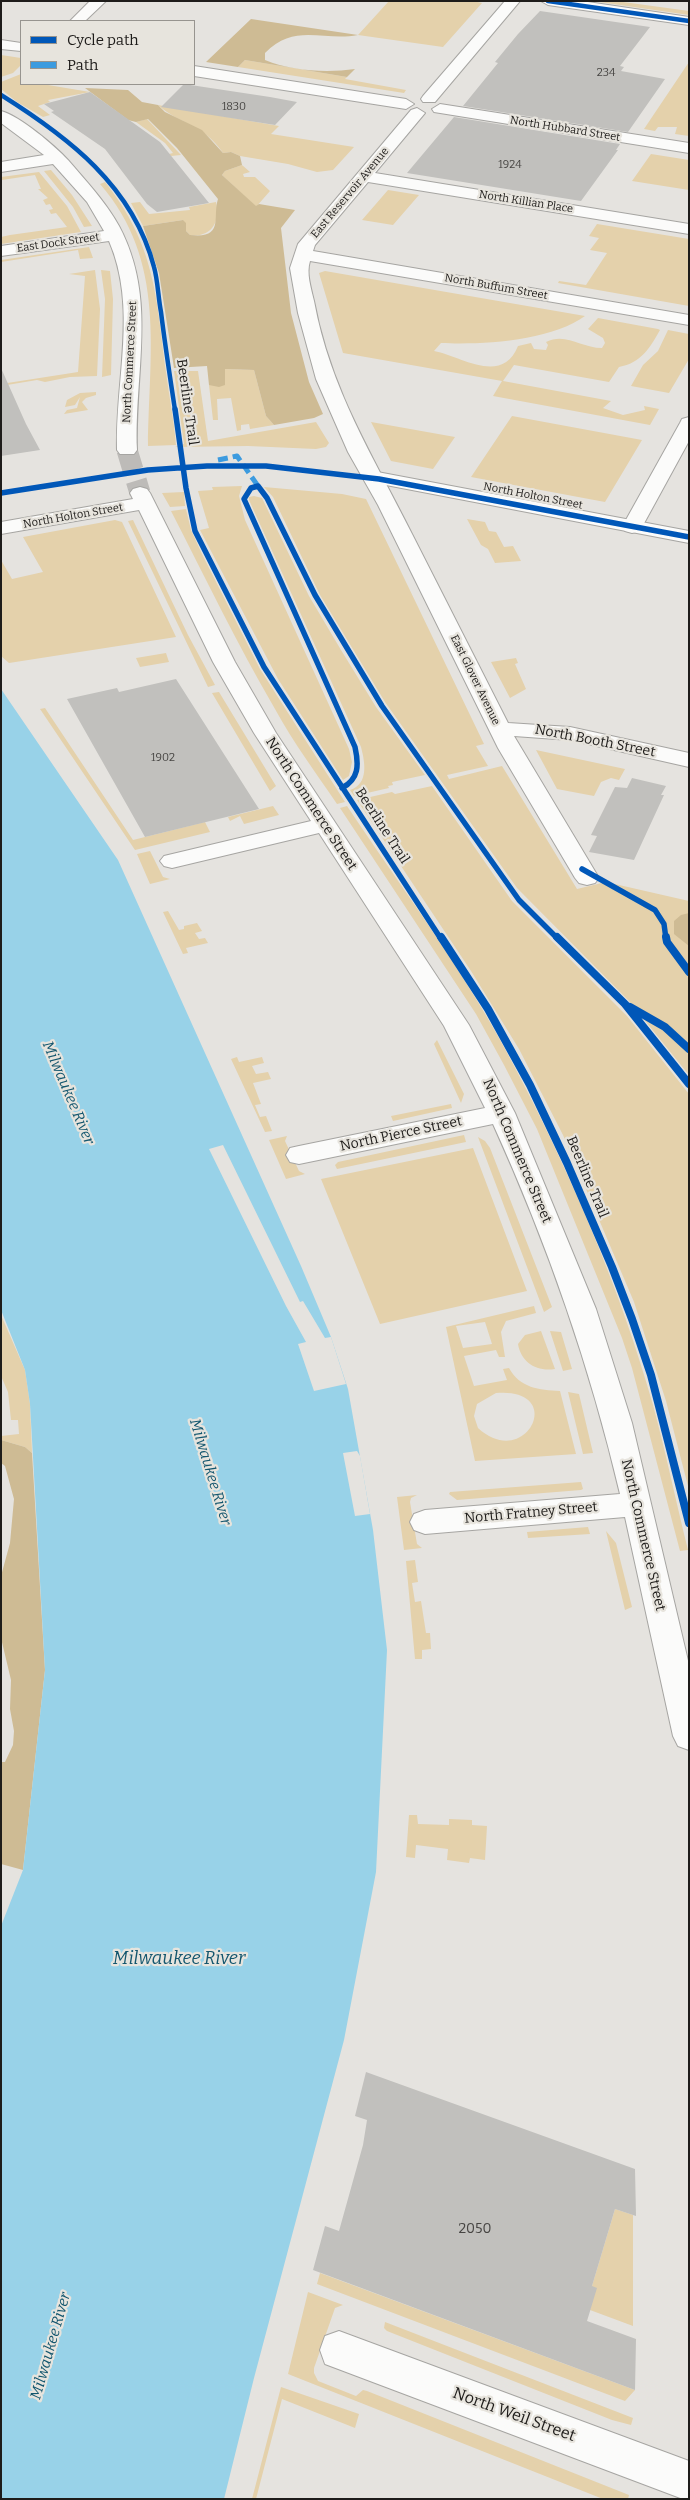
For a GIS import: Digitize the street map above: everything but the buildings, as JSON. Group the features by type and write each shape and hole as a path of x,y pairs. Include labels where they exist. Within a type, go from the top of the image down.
{"street":[{"path":"78,20 100,1"},
{"path":"435,104 513,1 522,1"},
{"path":"548,1 689,21"},
{"path":"1,44 20,47"},
{"path":"195,72 412,109"},
{"name":"North Hubbard Street","path":"412,109 428,114 435,104 689,148"},
{"name":"East Reservoir Avenue","path":"372,477 358,452 325,379 299,268 302,254 315,233 364,176 412,109"},
{"name":"North Commerce Street","path":"1,116 27,132 58,158 107,218 114,235 132,288 134,317 127,450"},
{"path":"1,166 58,158"},
{"name":"North Killian Place","path":"364,176 689,229"},
{"name":"East Dock Street","path":"1,251 114,235"},
{"name":"North Buffum Street","path":"302,254 689,320"},
{"path":"632,527 689,424"},
{"name":"North Holton Street","path":"372,477 689,538"},
{"name":"East Glover Avenue","path":"372,477 388,505 500,730 587,878"},
{"name":"North Commerce Street","path":"142,498 224,662 265,733 456,1025 482,1070 502,1113 555,1242 598,1356 636,1504 689,1736"},
{"name":"North Holton Street","path":"1,528 142,498"},
{"name":"North Booth Street","path":"500,730 522,728 557,732 689,760"},
{"path":"172,861 324,825"},
{"name":"North Pierce Street","path":"299,1155 502,1113"},
{"name":"North Fratney Street","path":"425,1522 636,1504"},
{"name":"North Weil Street","path":"339,2350 689,2481"}],"shaded area":[{"path":"389,1 473,1 482,3 443,47 358,35"},
{"path":"592,1 616,1 689,11 689,15"},
{"path":"251,19 358,35 345,37 310,35 287,38 265,53 265,60 284,67 245,60 238,67 206,62"},
{"path":"1,55 20,58 20,66 13,73 1,77"},
{"path":"245,60 347,77 345,79 406,90 404,93 238,67"},
{"path":"689,62 689,136 675,134 677,127 658,127 655,131 644,129"},
{"path":"300,69 321,71 355,69 347,77"},
{"path":"20,74 20,85 48,85 90,92 48,100 50,102 38,106 50,115 43,117 17,102 1,89 1,82"},
{"path":"85,88 128,90 142,102 158,105 165,112 202,130 223,153 231,152 240,156 242,165 225,171 222,175 256,206 259,204 295,210 281,228 291,313 309,382 323,414 314,418 274,425 266,416 254,370 225,369 225,385 219,387 209,385 207,366 174,368 159,273 143,226 183,220 186,223 186,231 190,235 208,234 215,225 218,199 177,148 148,119 136,122 128,120"},
{"path":"158,105 279,126 271,134 354,147 333,170 317,172 288,164 240,156 231,152 223,153 208,136 166,112"},
{"path":"147,119 181,155 171,156 169,154 173,153 165,143 136,122"},
{"path":"651,154 689,160 689,190 632,181"},
{"path":"242,165 250,172 243,174 244,177 255,177 270,191 256,207 222,175 225,171"},
{"path":"51,170 72,195 92,226 84,227 73,207 44,171"},
{"path":"39,172 67,206 81,232 1,244 1,237 67,227 56,213 51,214 49,210 53,209 50,204 46,205 43,200 48,198 38,189 41,189 35,175 2,180 1,182 1,177"},
{"path":"105,182 122,205 134,227 144,250 150,272 159,319 176,445 148,446 151,342 150,309 145,276 136,244 121,214 100,184"},
{"path":"388,190 419,195 393,225 362,220"},
{"path":"140,202 149,214 190,210 189,207 216,202 216,222 209,231 197,235 190,235 186,231 183,220 143,226 131,203"},
{"path":"597,224 689,239 689,306 558,283 559,281 586,285 607,253 590,250 599,238 589,236"},
{"path":"89,247 93,258 80,259 78,250 1,262 1,260"},
{"path":"95,270 100,309 97,376 70,377 45,382 37,380 1,386 1,384 78,372 85,276 69,274"},
{"path":"101,270 110,271 113,299 111,375 102,377 105,299"},
{"path":"325,271 585,316 554,331 535,336 496,342 441,343 434,351 480,365 492,366 502,364 511,358 518,346 531,343 534,349 546,350 548,345 546,342 553,339 567,340 602,348 605,343 603,338 588,329 598,318 658,329 660,330 644,354 633,362 619,367 609,382 514,365 503,381 611,401 603,408 623,415 645,410 644,406 659,409 650,425 493,396 502,381 343,353 319,273"},
{"path":"668,330 689,334 689,359 669,393 631,386 643,365 658,351"},
{"path":"224,369 254,370 266,416 274,425 250,429 249,424 241,425 241,430 237,431 231,398 217,399 218,420 213,420 209,385 225,385"},
{"path":"174,371 198,371 208,441 316,422 329,443 326,447 316,449 248,446 175,447 184,444"},
{"path":"96,392 96,395 86,398 82,402 88,410 64,414 67,410 77,408 80,397 75,405 65,407 67,400 80,393"},
{"path":"512,416 642,440 605,502 471,477"},
{"path":"371,422 455,437 433,469 391,461"},
{"path":"242,486 239,496 245,520 349,749 352,762 349,776 343,780 278,679 200,530 209,528 198,491 213,490 212,487"},
{"path":"264,487 342,494 366,499 484,744 476,746 488,766 447,775 449,779 502,766 577,889 606,882 689,901 689,1075 629,1001 517,888 385,702 320,595 273,497"},
{"path":"184,492 185,506 170,507 162,493"},
{"path":"249,497 262,498 309,596 341,650 376,707 425,775 392,782 393,785 388,786 389,788 354,796 350,790 356,787 363,778 364,759 361,747 249,500"},
{"path":"186,509 191,530 202,554 260,669 345,802 337,804 313,769 282,721 248,660 171,511"},
{"path":"467,519 485,522 489,531 496,532 504,547 513,546 521,561 495,563 488,549 481,545"},
{"path":"115,520 122,522 176,637 9,663 1,656 1,560 12,579 43,572 23,537"},
{"path":"133,520 188,635 215,685 208,687 128,521"},
{"path":"166,653 169,662 140,667 136,658"},
{"path":"516,658 518,663 515,664 526,689 510,698 491,662"},
{"path":"219,692 276,786 270,791 212,693"},
{"path":"45,708 133,840 205,822 210,832 135,850 40,709"},
{"path":"536,750 625,769 619,780 611,778 601,782 594,796 557,789"},
{"path":"432,786 512,901 627,1016 689,1094 689,1490 666,1401 634,1302 563,1135 519,1049 471,971 357,800"},
{"path":"273,806 279,815 244,824 240,816 230,821 228,817"},
{"path":"347,806 476,998 513,1064 574,1189 609,1274 640,1361 658,1423 688,1550 680,1551 632,1368 622,1338 537,1129 476,1014 340,808"},
{"path":"150,851 163,877 170,879 150,884 137,854"},
{"path":"168,911 179,930 184,929 184,926 197,923 202,931 195,933 199,939 205,938 208,943 186,948 188,953 183,954 163,912"},
{"path":"689,913 689,946 674,934 674,921 681,915"},
{"path":"437,1040 464,1094 461,1103 434,1044"},
{"path":"237,1057 239,1062 262,1057 264,1063 252,1066 256,1074 268,1072 271,1079 253,1083 261,1104 255,1105 260,1117 266,1116 272,1131 265,1132 231,1059"},
{"path":"451,1104 452,1108 393,1121 391,1116"},
{"path":"464,1135 466,1142 337,1169 335,1165 338,1162"},
{"path":"287,1136 285,1141 299,1171 305,1174 286,1179 269,1140"},
{"path":"478,1137 485,1141 490,1148 552,1307 544,1312"},
{"path":"473,1148 527,1291 380,1324 321,1179"},
{"path":"534,1306 536,1313 506,1321 501,1332 505,1357 499,1357 496,1350 464,1356 474,1386 507,1380 503,1369 509,1368 513,1375 524,1384 538,1389 560,1391 576,1454 475,1461 446,1327","holes":["485,1322 492,1344 463,1348 456,1326","496,1393 518,1395 530,1402 535,1413 532,1425 524,1435 511,1440 496,1439 478,1428 474,1416 477,1404"]},
{"path":"1,1315 25,1370 30,1404 32,1453 25,1447 1,1440 1,1436 19,1434 18,1420 11,1420 8,1392 1,1376"},
{"path":"541,1331 555,1369 548,1370 536,1367 522,1356 518,1344 525,1335"},
{"path":"550,1331 561,1332 572,1369 563,1371"},
{"path":"568,1392 579,1394 593,1453 583,1454"},
{"path":"1,1440 25,1447 32,1453 45,1670 23,1870 1,1864 1,1762 5,1762 13,1745 14,1731 10,1709 11,1680 1,1638 1,1576 10,1543 14,1499 5,1466 1,1463"},
{"path":"581,1482 583,1489 581,1490 457,1500 449,1494 450,1492"},
{"path":"417,1495 411,1498 410,1502 417,1544 422,1548 404,1550 397,1497"},
{"path":"588,1527 590,1534 528,1538 527,1532"},
{"path":"606,1531 616,1543 632,1607 625,1610"},
{"path":"415,1560 418,1582 412,1583 415,1602 421,1601 426,1633 430,1633 431,1649 422,1650 422,1659 415,1659 406,1561"},
{"path":"409,1815 417,1815 418,1824 449,1825 449,1819 472,1820 472,1825 487,1826 485,1860 470,1858 469,1863 447,1860 448,1849 416,1845 415,1858 406,1857"},
{"path":"615,2209 633,2215 633,2326 590,2310 592,2286"},
{"path":"320,2273 635,2390 625,2401 317,2284"},
{"path":"308,2292 343,2305 335,2308 314,2368 318,2381 356,2396 363,2390 367,2391 629,2495 628,2499 603,2499 288,2374"},
{"path":"385,2322 633,2418 631,2425 612,2420 387,2331 384,2328"},
{"path":"281,2387 359,2414 355,2428 282,2399 256,2499 252,2499"}],"water":[{"name":"Milwaukee River","path":"1,689 118,860 301,1266 331,1337 348,1389 373,1530 387,1650 376,1872 344,2040 254,2378 224,2499 1,2499 1,1926 23,1870 45,1670 30,1404 25,1370 1,1310"}],"pier":[{"path":"223,1145 300,1302 303,1301 325,1338 331,1337 346,1384 314,1391 298,1344 306,1342 286,1306 209,1149"},
{"path":"357,1451 360,1456 370,1514 355,1516 343,1453"}],"tunnel":[{"path":"127,450 140,493"}],"marked path":[{"path":"218,460 237,456 258,486"}],"cycle path":[{"path":"548,1 689,21"},
{"name":"Beerline Trail","path":"1,95 39,119 84,155 106,177 126,202 136,219 154,267 186,488 195,531 264,667 289,708 488,1009 555,1137 579,1189 632,1319 657,1396 689,1523"},
{"path":"1,493 148,470 207,466 266,466 323,470 379,479 689,537"},
{"name":"Beerline Trail","path":"342,788 353,781 356,776 358,766 355,747 244,499 251,488 258,486 267,498 315,595 382,706 519,900 625,1004 689,1084"},
{"path":"582,869 655,910 664,924 667,942 689,972"},
{"path":"630,1007 665,1027 689,1049"}]}
